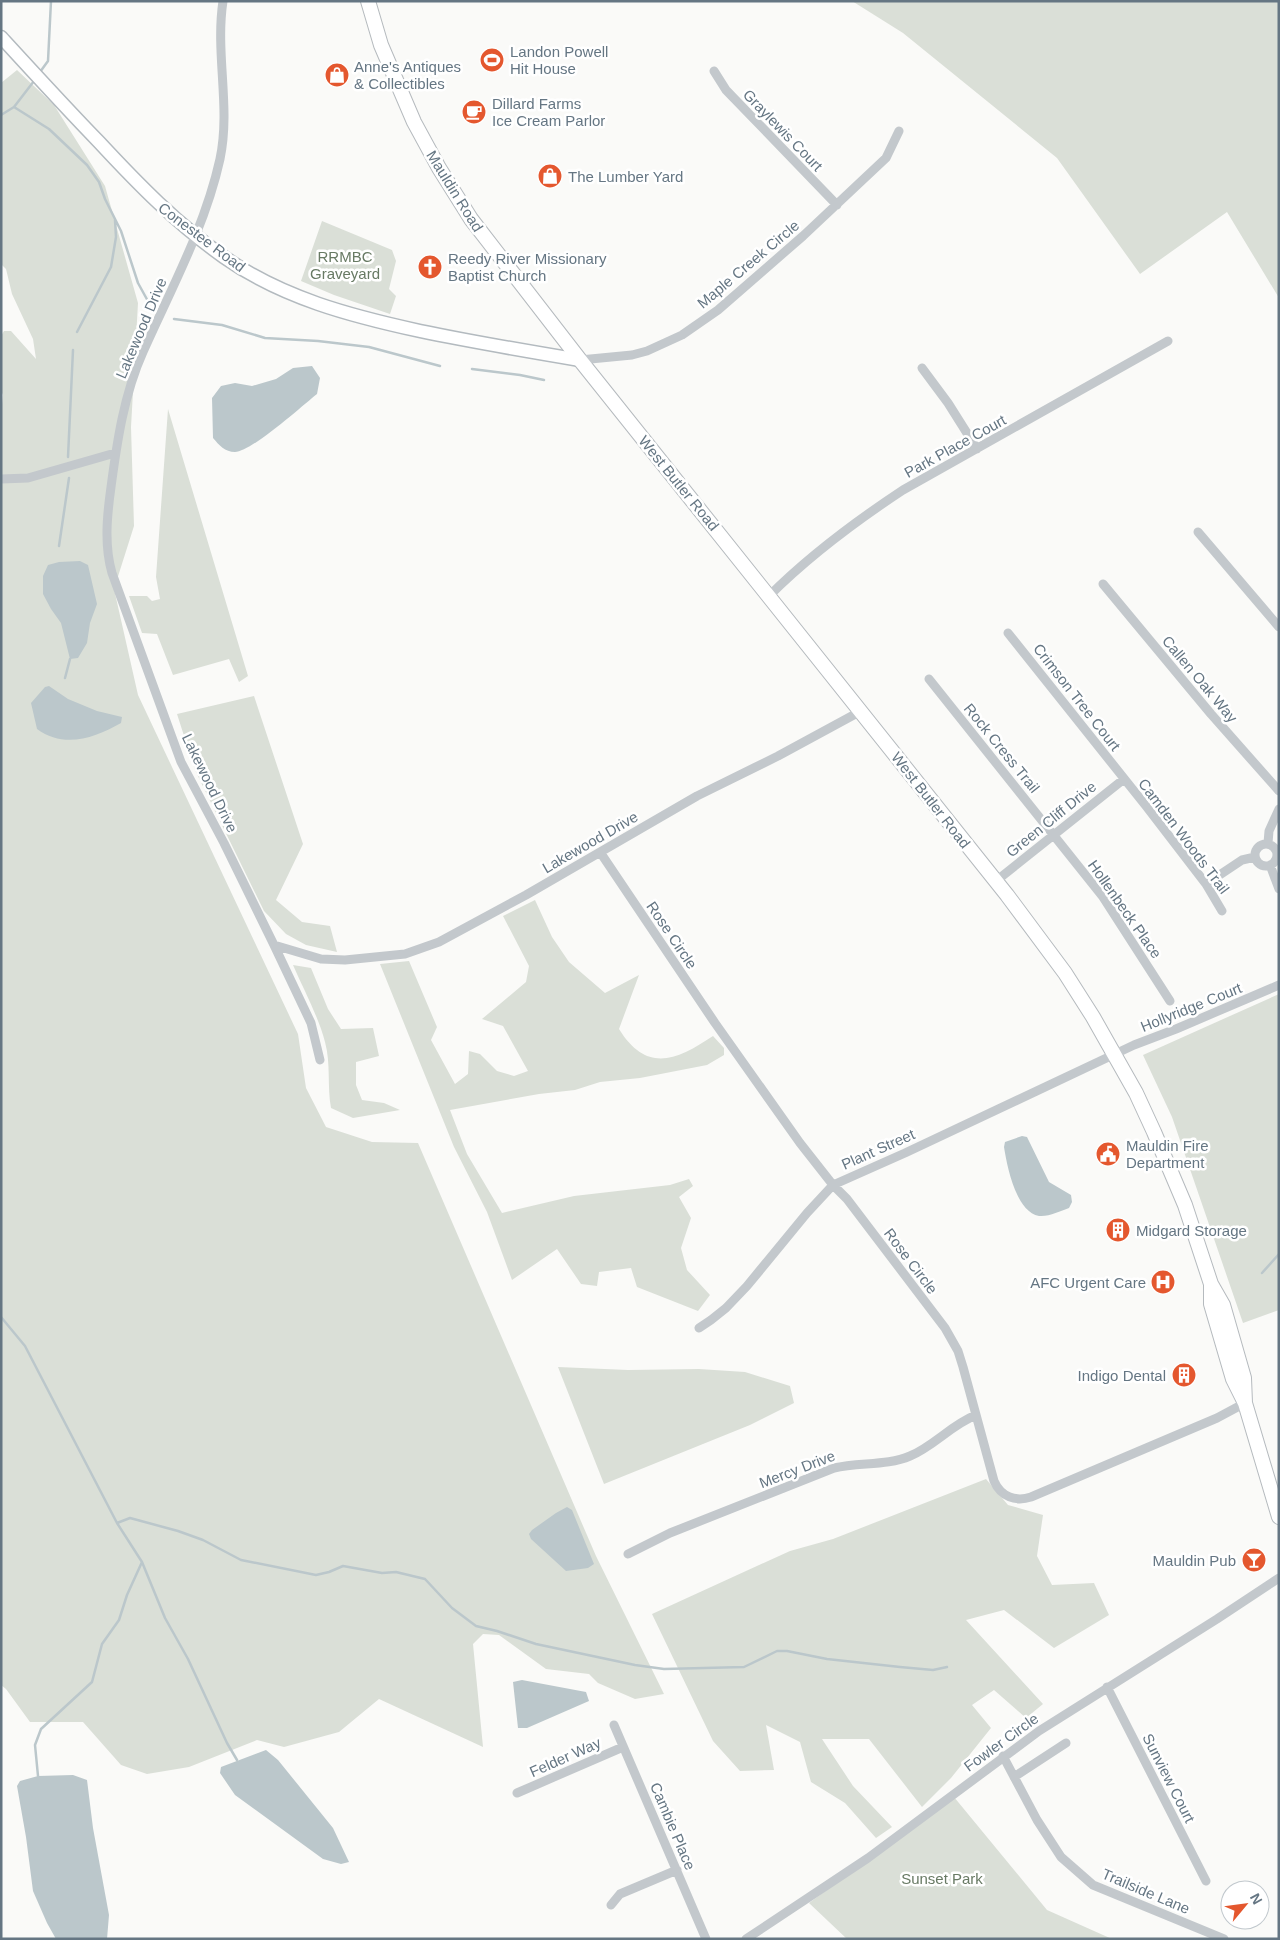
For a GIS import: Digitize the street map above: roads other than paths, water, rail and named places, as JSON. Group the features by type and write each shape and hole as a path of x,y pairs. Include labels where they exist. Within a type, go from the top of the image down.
{"main road":[{"name":"Mauldin Road","path":"368,1 382,45 399,88 414,122 439,168 481,232 580,360"},
{"name":"Conestee Road","path":"1,37 140,187 167,213 224,258 253,275 295,296 329,309 370,320 459,339 580,360"},
{"name":"West Butler Road","path":"580,360 996,881 1034,930 1093,1017 1136,1093 1171,1169 1211,1284 1223,1305 1244,1378 1245,1403 1279,1517"}],"street":[{"name":"Lakewood Drive","path":"223,1 220,25 224,116 223,141 211,191 195,235 173,289 142,352 128,394 115,453 107,554 112,573 181,762 224,843 274,945 321,959 345,960 385,957 419,950 440,942 697,796 778,756 861,711"},
{"name":"Graylewis Court","path":"714,71 726,90 836,205"},
{"name":"Maple Creek Circle","path":"580,360 632,355 660,347 682,336 741,291 886,158 899,131"},
{"name":"Park Place Court","path":"769,596 870,512 903,490 1168,341"},
{"path":"922,368 948,402 977,449"},
{"path":"1,479 28,478 115,453"},
{"path":"1198,532 1279,626"},
{"name":"Callen Oak Way","path":"1103,584 1211,714 1279,791"},
{"name":"Crimson Tree Court","path":"1008,632 1124,779"},
{"name":"Rock Cress Trail","path":"930,679 1054,834"},
{"name":"Green Cliff Drive","path":"996,881 1124,779"},
{"name":"Camden Woods Trail","path":"1124,779 1206,884 1222,911"},
{"path":"1268,843 1269,831 1279,809"},
{"name":"Hollenbeck Place","path":"1054,834 1103,897 1170,1001"},
{"path":"1268,843 1278,852 1277,860 1270,865 1262,865 1255,857 1259,846 1268,843"},
{"name":"Rose Circle","path":"600,852 715,1023 800,1143 864,1221 951,1338 963,1367 996,1485 1008,1497 1017,1500 1026,1499 1217,1418 1245,1403"},
{"path":"1206,884 1242,860 1255,857"},
{"path":"1270,865 1279,889"},
{"path":"274,945 311,1023 320,1060"},
{"name":"Hollyridge Court","path":"1113,1054 1279,985"},
{"name":"Plant Street","path":"699,1328 726,1308 748,1286 807,1213 833,1185 905,1153 1113,1054"},
{"name":"Mercy Drive","path":"628,1554 670,1534 834,1468 852,1464 892,1461 910,1456 960,1422 976,1415"},
{"name":"Fowler Circle","path":"746,1939 868,1858 1004,1756 1279,1578"},
{"name":"Sunview Court","path":"1108,1687 1206,1881"},
{"name":"Cambie Place","path":"614,1725 706,1939"},
{"path":"1014,1777 1066,1744"},
{"name":"Felder Way","path":"517,1793 624,1747"},
{"name":"Trailside Lane","path":"1004,1756 1037,1820 1061,1857 1093,1885 1224,1939"},
{"path":"611,1904 620,1894 677,1870"}],"waterway":[{"path":"40,72 48,61 51,1"},
{"path":"1,115 14,107 34,81"},
{"path":"14,107 49,129 87,165 99,182 121,231 138,283 149,303"},
{"path":"77,332 111,267 116,237 115,220"},
{"path":"174,319 222,325 265,338 318,341 369,347 440,366"},
{"path":"68,457 73,350"},
{"path":"472,369 544,380"},
{"path":"59,546 69,478"},
{"path":"65,678 70,659"},
{"path":"1262,1273 1279,1254"},
{"path":"1,1317 25,1346 117,1523 142,1562 165,1618 188,1659 227,1743 237,1760"},
{"path":"117,1523 130,1518 203,1540 241,1560 316,1575 343,1566 382,1573 396,1572 425,1579 452,1608 476,1626 536,1644 635,1665 664,1669 744,1667 777,1651 787,1651 827,1659 900,1667 933,1670 947,1667"},
{"path":"38,1776 35,1745 41,1729 92,1682 102,1644 119,1620 127,1595 142,1562"}],"place":[{"name":"Landon Powell Hit House","path":"492,60"},
{"name":"Anne's Antiques & Collectibles","path":"337,75"},
{"name":"Dillard Farms Ice Cream Parlor","path":"474,112"},
{"name":"The Lumber Yard","path":"550,176"},
{"name":"Reedy River Missionary Baptist Church","path":"430,267"},
{"name":"Mauldin Fire Department","path":"1108,1154"},
{"name":"Midgard Storage","path":"1118,1230"},
{"name":"AFC Urgent Care","path":"1163,1282"},
{"name":"Indigo Dental","path":"1184,1375"},
{"name":"Mauldin Pub","path":"1254,1560"}],"park label":[{"name":"RRMBC Graveyard","path":"345,264"},
{"name":"Sunset Park","path":"942,1878"}]}
